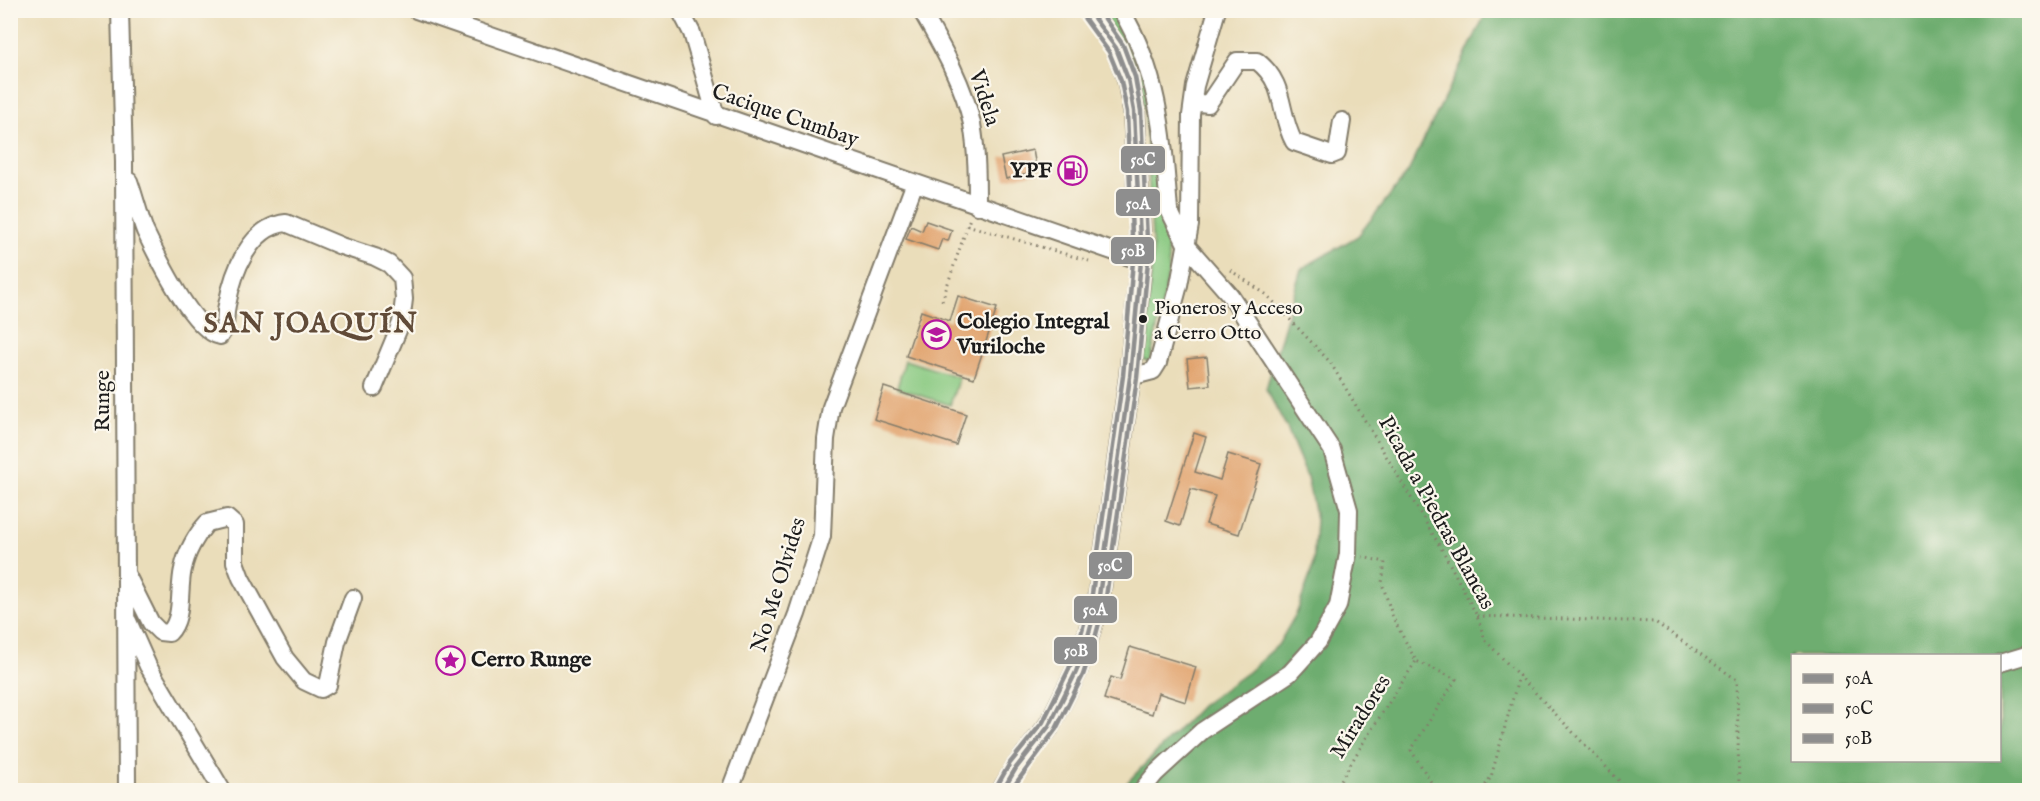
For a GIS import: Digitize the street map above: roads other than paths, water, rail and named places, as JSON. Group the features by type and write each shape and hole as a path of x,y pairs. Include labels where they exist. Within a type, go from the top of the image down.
{"main road":[{"path":"1003,790 1016,768 1049,726 1076,672 1087,640 1099,596 1130,377 1141,261 1134,111 1128,79 1116,48 1098,20 1088,10"}],"street":[{"name":"Runge","path":"120,10 124,164 127,790"},
{"name":"Cacique Cumbay","path":"416,10 564,60 914,185 1141,261"},
{"path":"680,10 692,33 716,116"},
{"name":"Videla","path":"921,10 959,82 972,122 976,154 977,206"},
{"path":"1120,10 1132,28 1154,84 1162,124 1169,210 1187,246 1208,268 1265,346 1332,450 1350,510 1348,554 1338,606 1317,642 1290,673 1202,731 1156,773 1142,790"},
{"path":"1130,377 1153,371 1158,363 1187,246 1190,225 1195,86 1217,10"},
{"path":"1193,102 1208,104 1237,61 1257,61 1274,77 1288,132 1294,142 1332,155 1337,153 1342,121"},
{"path":"124,164 145,229 159,258 195,319 212,335 220,336 226,328 226,309 233,279 260,233 273,224 286,223 389,264 402,278 404,299 401,323 374,388"},
{"name":"No Me Olvides","path":"730,790 797,614 822,536 826,440 831,407 914,185"},
{"path":"126,572 151,623 160,633 169,633 178,624 183,567 194,542 207,523 227,518 235,525 235,562 241,579 285,658 304,681 321,689 328,685 337,642 353,598"},
{"path":"126,616 148,666 222,790"},
{"path":"2001,663 2030,654"}],"place":[{"name":"YPF","path":"1073,171"},
{"name":"Pioneros y Acceso a Cerro Otto","path":"1143,319"},
{"name":"Colegio Integral Vuriloche","path":"936,335"},
{"name":"Cerro Runge","path":"450,660"}],"district":[{"name":"SAN JOAQUÍN","path":"311,324"}]}
